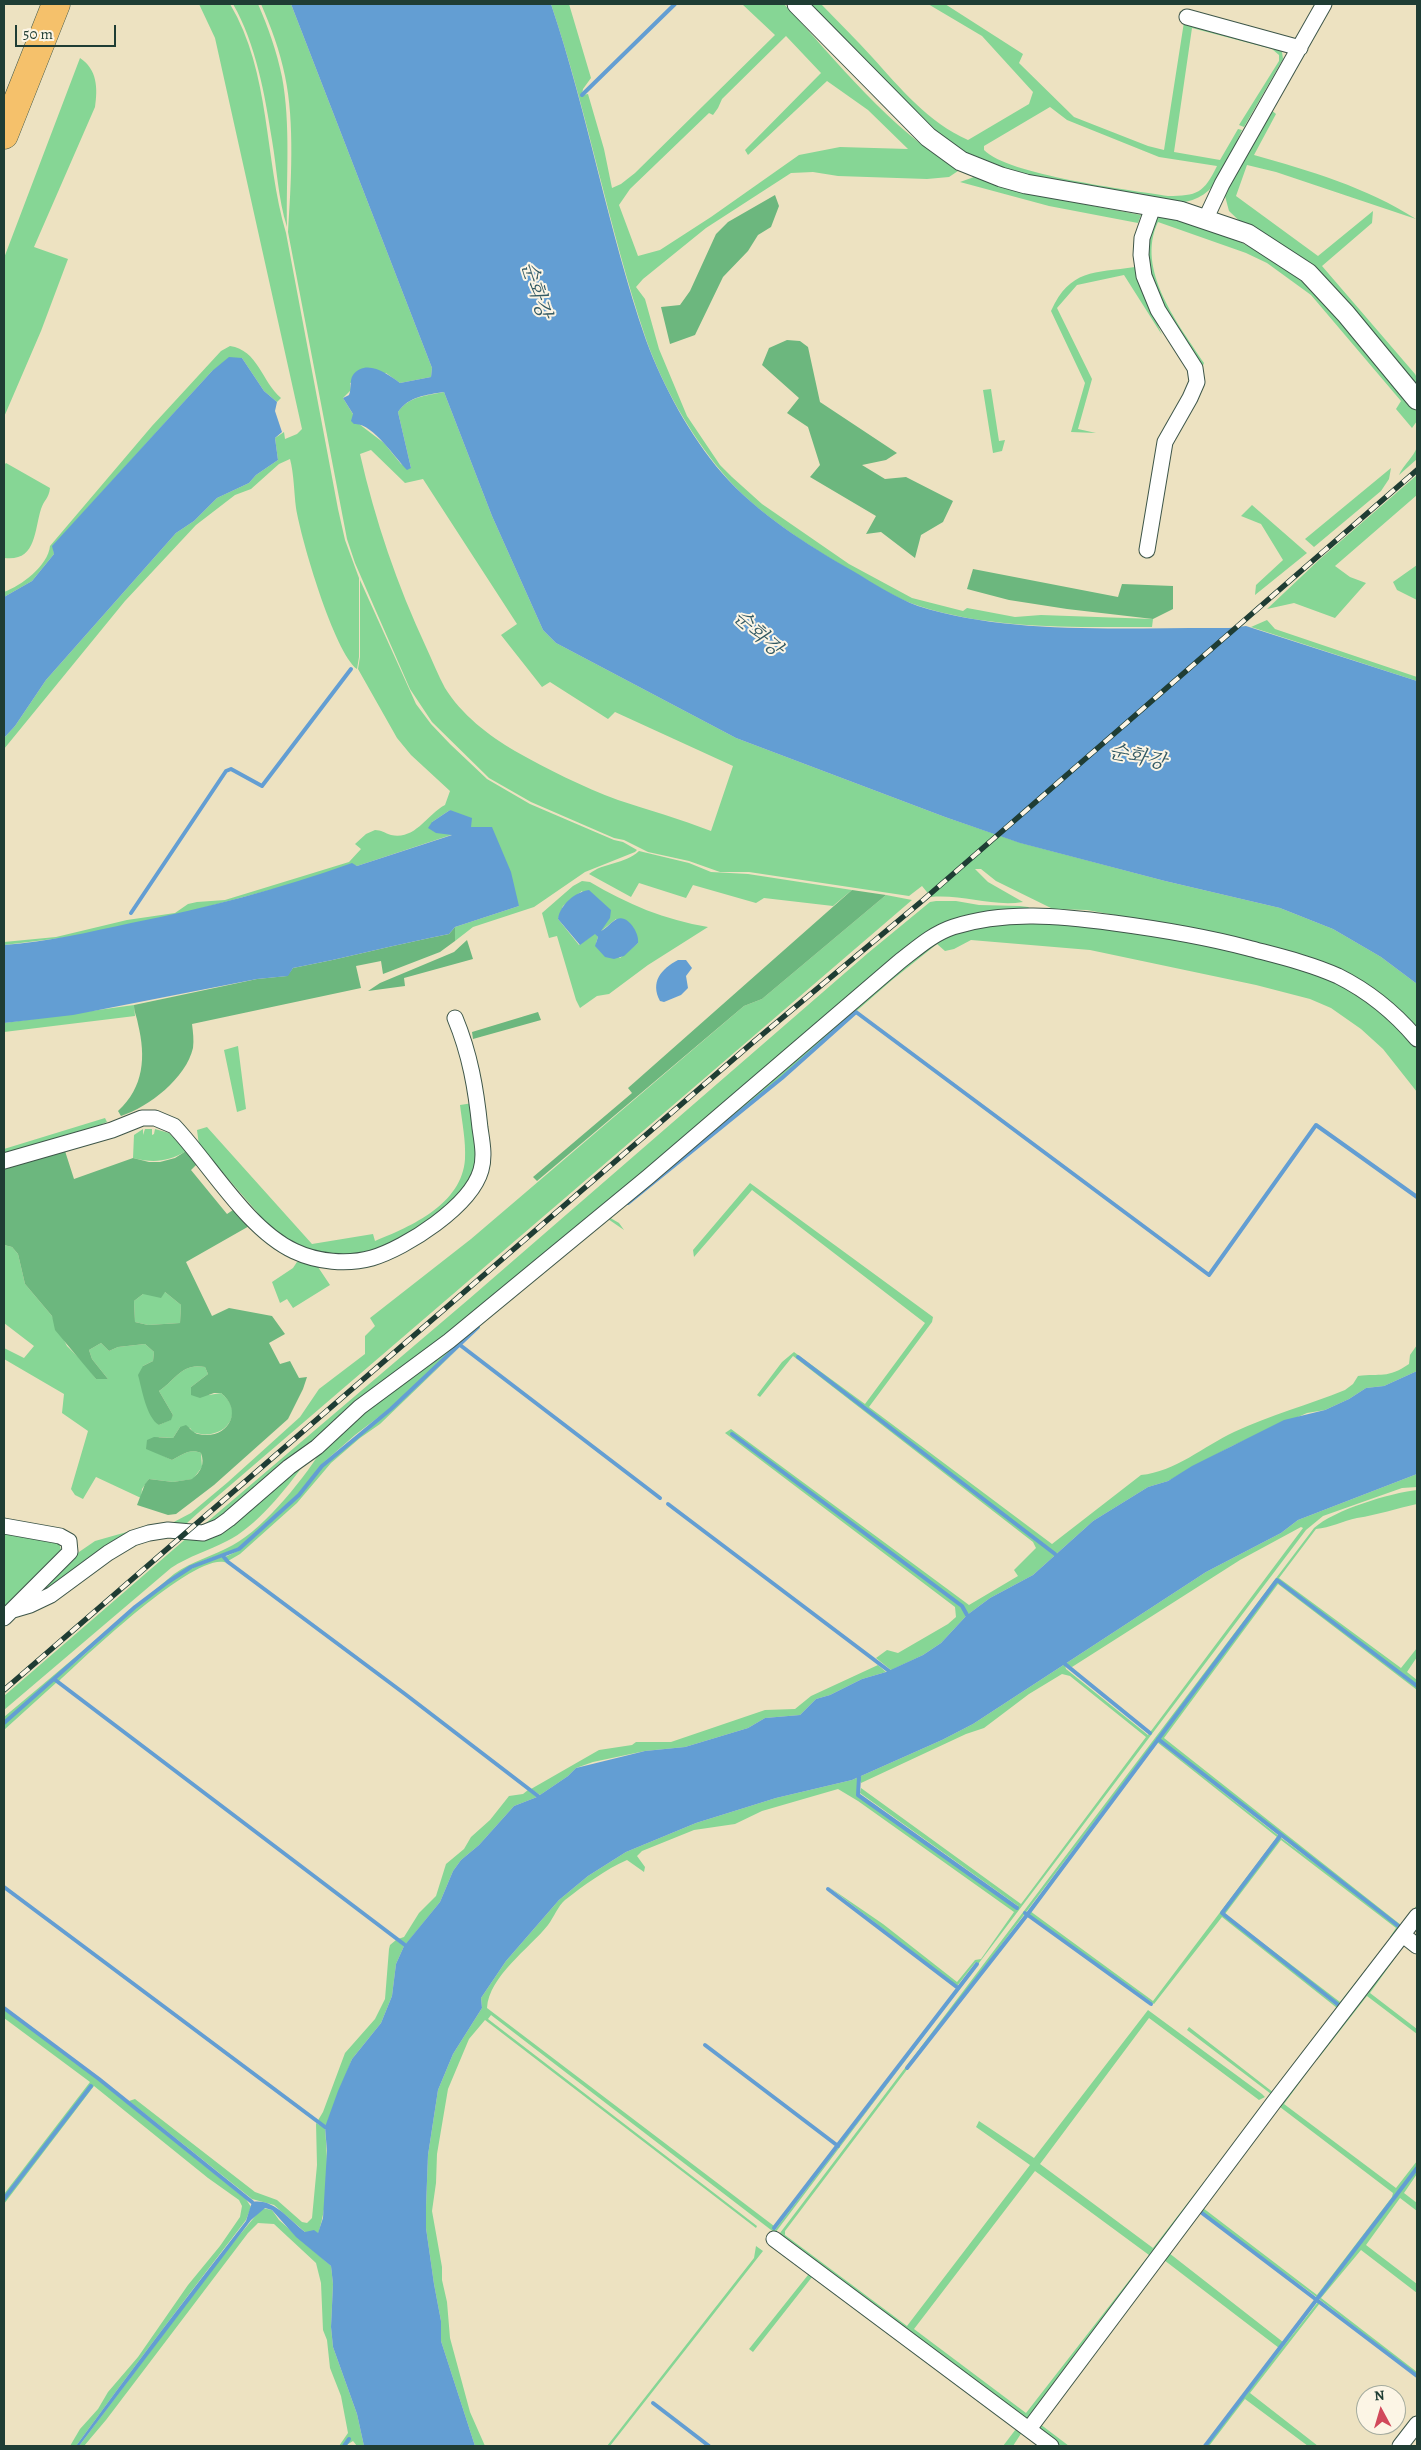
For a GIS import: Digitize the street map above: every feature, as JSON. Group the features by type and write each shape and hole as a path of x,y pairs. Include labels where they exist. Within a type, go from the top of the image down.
{"highway":[{"path":"4,135 56,4"}],"street":[{"path":"797,4 912,124 961,161 1001,177 1026,184 1206,218 1248,234 1308,273 1346,314 1417,400"},
{"path":"1206,218 1258,119 1324,4"},
{"path":"1187,17 1300,48"},
{"path":"1147,550 1165,442 1197,382 1195,368 1158,310 1144,276 1141,255 1142,238 1153,207"},
{"path":"8,1614 52,1595 108,1553 133,1538 168,1530 202,1533 218,1528 288,1467 317,1446 360,1407 456,1335 648,1176 899,962 936,933 985,920 1048,916 1146,927 1218,940 1302,963 1337,976 1378,1002 1417,1039"},
{"path":"4,1161 112,1130 142,1118 162,1120 174,1126 250,1216 279,1244 304,1256 323,1260 352,1261 372,1258 402,1244 442,1218 469,1193 481,1171 483,1148 473,1072 455,1018"},
{"path":"4,1526 60,1536 69,1541 70,1552 8,1614"},
{"path":"1029,2430 1274,2102 1417,1916"},
{"path":"1403,1935 1417,1946"},
{"path":"774,2239 1050,2446"},
{"path":"1400,2446 1417,2424"}],"green space":[{"path":"199,4 230,4 253,58 260,87 279,204 338,509 345,540 359,578 359,657 357,669 338,641 311,568 296,508 290,459 279,464 251,489 235,495 196,525 125,601 4,749 4,738 15,726 46,680 176,533 194,521 217,498 249,483 256,475 278,460 275,438 284,432 285,439 297,434 302,429 215,38"},
{"path":"233,4 258,4 272,40 280,68 285,95 287,133 287,227 263,88 248,36"},
{"path":"261,4 291,4 432,368 431,377 400,383 386,373 350,383 351,390 343,398 359,424 384,443 401,464 411,468 398,412 413,400 444,392 492,516 543,630 556,643 736,738 945,817 1021,843 1165,881 1280,908 1333,929 1381,957 1417,984 1417,1030 1382,999 1203,931 1087,910 1053,909 996,881 981,869 975,869 988,882 1023,902 1000,903 954,897 931,897 922,886 909,896 749,872 720,872 689,861 648,852 624,840 614,838 531,802 489,778 432,722 410,689 355,563 347,539 288,232 291,134 288,94 281,57","holes":["371,450 405,483 423,479 517,624 501,635 542,687 550,682 608,719 615,712 733,766 711,831 618,800 552,771 495,738 476,724 459,707 442,683 415,624 396,576 380,528 360,454"]},
{"path":"551,4 569,4 591,78 583,89 582,95 588,94 604,149 612,188 621,184 635,173 775,35 742,4 784,4 887,115 933,153 958,169 949,177 927,179 838,176 813,172 791,173 706,228 643,279 636,287 645,299 659,349 687,416 720,465 762,504 849,564 912,598 963,611 967,608 1015,617 1041,615 1153,619 1152,627 1035,626 947,614 919,606 885,591 818,551 765,514 734,486 710,457 688,425 660,374 646,339 621,256 564,45","holes":["786,36 821,73 745,150 748,155 827,81 868,110 908,149 840,147 799,155 711,217 660,250 638,256 619,205 630,189 709,113 713,115 722,99"]},
{"path":"804,4 821,4 916,104 940,124 968,140 1029,104 1033,92 982,36 928,4 945,4 1023,54 1019,63 1074,117 1148,146 1164,150 1184,22 1278,48 1282,52 1283,59 1244,127 1239,125 1279,61 1279,55 1272,49 1192,28 1174,152 1220,160 1238,129 1242,130 1226,166 1213,187 1193,200 1179,203 1007,172 945,144","holes":["1050,107 1067,120 1159,157 1217,166 1208,182 1198,191 1193,194 1168,196 1043,174 997,159 984,150 984,146"]},
{"path":"80,58 86,62 93,73 96,86 95,107 34,247 68,259 41,331 4,417 4,258"},
{"path":"1270,109 1276,114 1254,155 1317,174 1358,189 1416,219 1276,172 1247,165 1236,196 1318,256 1373,211 1372,223 1322,266 1415,374 1417,390 1229,211 1225,196 1228,186"},
{"path":"974,177 1051,198 1141,215 1138,223 1049,206 960,182"},
{"path":"775,195 779,206 771,227 758,235 748,251 723,277 695,335 670,344 661,307 680,305 690,291 716,234 728,222"},
{"path":"1154,216 1199,226 1242,243 1262,253 1300,279 1317,294 1417,412 1417,421 1412,428 1396,409 1401,401 1311,295 1267,263 1246,253 1158,222 1152,240 1152,259 1156,278 1172,314 1204,363 1202,368 1156,298 1146,257"},
{"path":"1135,267 1162,335 1124,275 1077,285 1057,308 1092,379 1078,429 1096,433 1071,432 1085,383 1051,311 1058,297 1075,280 1095,272"},
{"path":"787,340 800,341 808,347 820,402 897,453 886,460 862,465 885,479 906,477 953,501 943,522 921,535 915,558 881,532 866,534 876,516 810,477 820,465 808,427 787,413 799,398 762,365 769,348"},
{"path":"230,346 239,349 253,360 281,398 277,402 264,391 242,358 212,371 53,546 54,554 32,581 4,597 4,592 18,585 39,568 50,546 152,426 221,351"},
{"path":"991,389 999,441 1005,440 1002,451 993,453 983,390"},
{"path":"1417,447 1417,459 1399,475 1413,454"},
{"path":"6,463 50,488 41,509 32,544 22,555 14,558 4,558 4,465"},
{"path":"1391,468 1389,479 1381,491 1314,547 1305,539"},
{"path":"1417,475 1417,495 1335,566 1350,577 1366,583 1335,618 1294,603 1267,609 1320,559"},
{"path":"1252,505 1307,553 1255,595 1256,585 1283,560 1261,524 1241,516"},
{"path":"1417,565 1417,600 1397,590 1393,582"},
{"path":"973,569 1118,597 1122,584 1173,586 1173,609 1153,619 1009,600 967,589"},
{"path":"360,580 416,704 431,724 450,744 487,779 530,804 614,840 623,842 637,850 585,872 534,907 473,927 455,941 455,927 519,906 471,827 450,810 432,822 454,834 357,866 352,864 300,882 176,915 77,936 4,945 4,942 56,937 127,920 175,913 188,904 225,900 349,862 361,849 355,844 366,834 375,830 391,835 400,836 407,834 420,826 445,805 450,791 411,755 397,738 358,669 360,657"},
{"path":"1267,620 1275,629 1417,677 1417,681 1251,627"},
{"path":"639,851 689,863 711,872 748,874 852,890 833,906 764,898 756,903 693,885 686,898 639,883 631,897 589,874 601,867 627,859"},
{"path":"582,881 590,882 647,910 677,920 708,927 648,965 609,994 597,996 580,1008 557,936 549,938 542,913 573,886","holes":["582,891 601,931 616,919 638,943 620,958 596,943 598,937 595,933 579,945 558,919 563,906"]},
{"path":"852,890 886,895 762,999 744,1006 537,1181 533,1177 632,1093 628,1088"},
{"path":"886,895 912,900 187,1523 172,1523 191,1513 228,1482 300,1417 319,1389 365,1354 365,1336 375,1326 370,1318 471,1239 744,1006 762,999"},
{"path":"930,902 1020,906 1028,907 1036,913 959,920 837,1011 230,1514 200,1528 469,1299 868,953"},
{"path":"1006,921 1101,924 1287,962 1358,993 1417,1044 1417,1092 1383,1049 1361,1029 1331,1008 1310,999 1256,985 1090,950 971,940 954,949 945,951 937,944 892,980 781,1077 621,1209 622,1206 932,940"},
{"path":"455,927 455,941 440,952 383,974 381,961 356,966 361,988 192,1024 193,1048 183,1070 175,1080 165,1090 132,1112 121,1116 118,1111 133,1092 141,1071 141,1036 134,1005 257,979 287,976 293,968 449,934"},
{"path":"467,940 473,959 404,978 405,986 368,991 380,983 454,952"},
{"path":"134,1005 135,1016 4,1032 4,1023"},
{"path":"538,1012 541,1020 473,1039 472,1032"},
{"path":"238,1046 246,1109 237,1112 224,1050"},
{"path":"473,1103 477,1133 475,1163 473,1171 460,1192 436,1214 400,1238 381,1247 341,1255 300,1248 279,1237 199,1145 197,1130 207,1127 312,1244 373,1234 375,1241 404,1228 433,1211 455,1189 462,1175 465,1159 460,1105"},
{"path":"105,1118 107,1122 102,1124 103,1126 4,1155 4,1149"},
{"path":"143,1129 143,1135 145,1129 152,1129 152,1135 155,1129 169,1133 186,1151 160,1160 147,1161 133,1158 134,1135"},
{"path":"65,1151 74,1179 133,1158 149,1162 160,1162 175,1158 186,1151 197,1164 191,1170 227,1214 236,1208 251,1225 186,1262 212,1316 229,1308 272,1316 285,1334 269,1343 280,1364 290,1361 299,1378 307,1377 288,1419 214,1485 176,1514 168,1515 137,1505 145,1484 149,1479 173,1482 192,1479 201,1468 203,1461 201,1453 193,1451 172,1460 146,1449 147,1440 154,1437 173,1438 180,1427 186,1425 198,1434 208,1435 217,1433 224,1429 232,1416 228,1401 221,1393 214,1393 200,1398 191,1395 191,1387 208,1374 205,1367 197,1366 185,1369 159,1391 173,1415 171,1420 159,1425 148,1409 138,1375 143,1366 153,1361 154,1352 145,1344 118,1347 109,1351 101,1343 89,1350 92,1359 108,1379 96,1379 55,1330 52,1316 25,1284 18,1254 12,1247 4,1245 4,1166","holes":["165,1292 181,1305 180,1323 148,1325 135,1322 134,1301 143,1294 161,1298"]},
{"path":"750,1183 933,1317 932,1322 869,1407 1052,1544 1141,1475 1154,1473 1177,1464 1248,1426 1345,1390 1353,1384 1358,1376 1384,1375 1395,1372 1409,1364 1410,1355 1417,1345 1417,1371 1384,1386 1366,1388 1349,1399 1325,1410 1307,1413 1232,1446 1168,1481 1148,1487 1093,1521 1033,1575 990,1598 967,1615 941,1643 923,1655 891,1670 876,1658 887,1650 898,1653 948,1624 956,1617 955,1607 725,1433 731,1429 969,1605 1018,1576 1014,1570 1036,1548 1033,1542 793,1356 760,1397 757,1395 782,1362 794,1352 865,1404 925,1323 752,1190 694,1257 693,1250"},
{"path":"607,1216 619,1223 624,1230 608,1219 463,1338 459,1344 389,1409 323,1463 299,1493 238,1548 200,1562 172,1578 142,1601 181,1569 226,1549 246,1537 272,1513 297,1485 326,1443"},
{"path":"4,1245 12,1247 18,1254 25,1284 52,1316 67,1346 85,1364 96,1379 108,1379 92,1359 89,1350 101,1343 109,1351 118,1347 145,1344 154,1352 153,1361 143,1366 159,1425 170,1420 173,1415 159,1391 185,1369 197,1366 205,1367 208,1374 191,1387 209,1395 221,1393 229,1401 232,1417 228,1425 213,1434 193,1432 190,1428 180,1427 173,1438 159,1437 151,1450 172,1460 193,1451 201,1453 202,1467 193,1479 173,1482 149,1479 142,1489 141,1498 96,1477 83,1499 75,1495 71,1489 88,1431 62,1413 64,1394 4,1359 4,1348 24,1358 34,1346 4,1323"},
{"path":"305,1260 316,1264 330,1285 293,1308 287,1299 280,1303 272,1282 293,1268 297,1262"},
{"path":"165,1292 181,1305 180,1323 148,1325 135,1322 134,1301 143,1294"},
{"path":"460,1347 380,1424 360,1438 331,1463 297,1503 240,1554 228,1561 225,1557 240,1550 300,1496 321,1468 392,1410"},
{"path":"305,1463 280,1495 248,1527 227,1541 171,1568 4,1710 4,1696 189,1536 200,1537"},
{"path":"1417,1474 1417,1487 1402,1488 1323,1516 1306,1530 978,1964 978,1962 975,1963 957,1986 829,1887 883,1924 957,1982 975,1960 981,1959 1014,1912 858,1801 838,1789 762,1811 735,1824 694,1830 642,1851 637,1856 645,1867 644,1872 627,1860 595,1878 563,1902 548,1925 502,1974 489,1996 487,2008 774,2226 775,2230 937,2018 775,2233 491,2015 488,2019 757,2226 756,2228 485,2020 469,2039 448,2089 437,2154 436,2183 432,2211 447,2302 450,2338 470,2412 485,2446 475,2446 441,2341 441,2321 426,2228 428,2155 438,2090 453,2054 482,2008 481,1998 506,1961 559,1900 588,1876 626,1852 696,1823 776,1798 852,1780 942,1740 973,1724 1206,1572 1281,1533 1298,1520","holes":["1301,1527 1303,1528 1148,1735 1066,1669 1065,1665 1072,1667 1240,1560","1062,1674 1070,1676 1146,1737 1021,1904 861,1788 860,1793 1018,1906 1016,1909 857,1795 859,1778 861,1783 966,1734 984,1728 1029,1694"]},
{"path":"1417,1490 1417,1504 1316,1529 1279,1578 1401,1668 1417,1648 1417,1657 1407,1672 1417,1680 1417,1686 1277,1580 785,2231 785,2235 907,2326 1030,2165 976,2127 979,2121 1034,2158 1148,2010 1262,2094 1265,2097 1259,2100 1149,2018 1040,2164 1153,2248 1265,2103 1029,2421 781,2237 780,2233 1314,1528 1323,1521 1363,1503","holes":["1035,2171 1149,2255 1026,2413 914,2329"]},
{"path":"148,1526 28,1601 79,1552 95,1541"},
{"path":"4,1529 59,1543 62,1553 8,1608 4,1606"},
{"path":"223,1557 227,1563 212,1563 191,1572 167,1588 115,1630 59,1681 55,1679 145,1600 174,1578 206,1562"},
{"path":"1278,1581 1417,1688 1417,1690 1278,1584 1164,1738 1401,1925 1417,1905 1417,1912 1393,1942 1390,1937 1396,1928 1281,1840 1225,1914 1340,2002 1386,1944 1388,1946 1275,2097 1187,2030 1189,2027 1274,2093 1337,2008 1222,1917 1154,2004 1028,1914 1030,1911 1153,2001 1277,1837 1158,1741 1279,1836 1221,1913 1338,2007 1340,2005 1223,1913 1280,1837 1401,1928 1159,1739"},
{"path":"119,1620 4,1722 4,1717"},
{"path":"878,1665 886,1672 862,1679 830,1695 816,1699 800,1715 765,1718 748,1728 685,1747 645,1751 593,1762 576,1768 568,1776 540,1795 531,1789 599,1750 632,1745 636,1742 671,1742 765,1710 795,1709 811,1696"},
{"path":"54,1680 57,1682 4,1730 4,1724"},
{"path":"528,1790 537,1797 514,1806 479,1845 461,1860 453,1871 440,1902 406,1944 398,1939 404,1937 419,1913 436,1896 446,1864 464,1849 471,1837 490,1820 509,1796 523,1794"},
{"path":"396,1940 404,1946 396,1964 392,1996 381,2023 352,2059 326,2126 317,2122 323,2112 345,2053 375,2019 385,1999 389,1949 390,1945"},
{"path":"1402,1943 1403,1947 1370,1993 1417,2029 1417,2034 1367,1996 1317,2060 1312,2058"},
{"path":"4,2009 97,2079 246,2199 251,2207 246,2220 76,2446 70,2446 80,2429 138,2357 188,2285 220,2246 240,2217 242,2206 239,2200 208,2178 94,2086 4,2204 4,2201 92,2087 90,2086 4,2198 4,2194 90,2082 4,2018"},
{"path":"1307,2065 1311,2067 1284,2104 1396,2188 1417,2161 1417,2167 1318,2298 1198,2210 1169,2253 1283,2342 1279,2348 1164,2260 1040,2424 1069,2446 1057,2446 1037,2431 1036,2424 1038,2419 1250,2138 1252,2142 1203,2208 1317,2295 1392,2197 1393,2193 1280,2107 1258,2132 1255,2132 1280,2103"},
{"path":"135,2099 255,2192 277,2200 302,2222 307,2223 312,2218 317,2165 316,2123 325,2128 327,2182 322,2222 318,2234 305,2232 274,2205 252,2199 129,2101"},
{"path":"1417,2169 1417,2174 1404,2193 1417,2203 1417,2211 1400,2198 1366,2245 1417,2284 1417,2293 1361,2250 1321,2298 1417,2372 1417,2375 1319,2299"},
{"path":"262,2208 272,2210 279,2220 331,2266 333,2284 331,2327 333,2347 357,2414 364,2446 357,2446 353,2441 345,2446 349,2438 343,2446 339,2446 348,2433 341,2396 330,2368 327,2340 323,2330 321,2283 316,2263 274,2224 258,2223 248,2233 106,2420 84,2446 79,2446 227,2250"},
{"path":"756,2246 763,2251 610,2446 607,2446 754,2258"},
{"path":"812,2270 816,2272 753,2352 749,2349"},
{"path":"1318,2302 1320,2303 1250,2393 1318,2446 1308,2446 1245,2399 1209,2446 1206,2446"},
{"path":"1019,2425 1024,2429 1013,2446 1003,2446"}],"water":[{"name":"순화강","path":"291,4 551,4 576,87 620,257 646,340 669,393 688,427 710,459 736,488 783,527 836,561 910,603 954,616 992,622 1072,628 1229,628 1246,626 1417,681 1417,984 1381,957 1333,929 1280,908 1165,881 1020,843 945,817 736,738 556,643 543,630 492,516 444,392 413,399 398,412 411,468 407,470 376,435 351,421 353,414 343,398 349,395 352,377 358,370 364,368 377,369 400,383 431,377 432,368"},
{"path":"229,357 242,358 264,391 277,402 275,411 282,432 275,438 278,460 256,475 249,483 217,498 194,521 176,533 46,680 15,726 4,738 4,597 32,581 54,554 52,546 212,371"},
{"path":"450,810 472,818 471,827 492,827 511,872 519,906 455,927 449,934 293,968 288,976 257,979 73,1015 4,1023 4,945 36,942 187,911 243,897 352,863 357,866 452,835 436,833 428,828 432,822"},
{"path":"589,890 611,910 610,918 601,931 615,920 621,918 629,922 635,930 638,943 624,956 614,959 605,957 595,946 598,937 595,934 580,945 558,919 559,914 569,900 579,893"},
{"path":"678,960 686,960 692,968 686,976 688,988 681,995 664,1002 660,1001 656,988 659,977 662,972"},
{"path":"1417,1371 1417,1474 1298,1520 1281,1533 1206,1572 973,1724 942,1740 852,1780 776,1798 696,1823 626,1852 588,1876 559,1900 506,1961 481,1998 482,2008 453,2054 438,2090 428,2155 426,2228 441,2321 441,2341 475,2446 364,2446 357,2414 333,2347 331,2327 333,2284 331,2266 296,2237 272,2210 265,2208 251,2220 79,2446 76,2446 246,2221 252,2202 267,2203 281,2211 305,2232 314,2230 318,2233 323,2218 327,2151 325,2127 352,2059 381,2023 392,1996 396,1964 404,1946 440,1902 453,1871 461,1860 479,1845 514,1806 537,1797 568,1776 576,1768 645,1751 685,1747 748,1728 765,1718 800,1715 816,1699 830,1695 862,1679 886,1672 923,1655 941,1643 967,1615 990,1598 1033,1575 1093,1521 1148,1487 1168,1481 1192,1466 1284,1420 1325,1410 1349,1399 1366,1388 1384,1386"}],"waterway":[{"path":"582,95 675,4"},
{"path":"131,913 226,771 231,769 262,786 351,669"},
{"path":"628,1203 782,1078 856,1012 1209,1275 1316,1125 1417,1197"},
{"path":"4,1723 135,1607 168,1582 191,1567 239,1549 299,1495 322,1466 391,1409 478,1327"},
{"path":"460,1345 660,1498"},
{"path":"798,1357 1055,1554"},
{"path":"732,1434 962,1606 967,1615"},
{"path":"668,1504 889,1671"},
{"path":"223,1556 228,1562 538,1796"},
{"path":"907,2068 1027,1915 1277,1580 1417,1686"},
{"path":"1065,1664 1150,1733"},
{"path":"54,1679 405,1945"},
{"path":"1158,1739 1401,1928"},
{"path":"859,1777 858,1795 1017,1908"},
{"path":"1280,1836 1222,1913 1341,2007"},
{"path":"4,1887 325,2127"},
{"path":"828,1889 958,1988"},
{"path":"1025,1913 1151,2004"},
{"path":"774,2228 977,1964"},
{"path":"4,2008 99,2079 252,2202"},
{"path":"705,2045 838,2146"},
{"path":"4,2199 91,2086"},
{"path":"1205,2446 1417,2168"},
{"path":"1198,2210 1417,2376"},
{"path":"653,2403 709,2446"},
{"path":"344,2446 349,2439"}],"railway":[{"path":"4,1690 751,1044 922,901 1417,470"}]}
